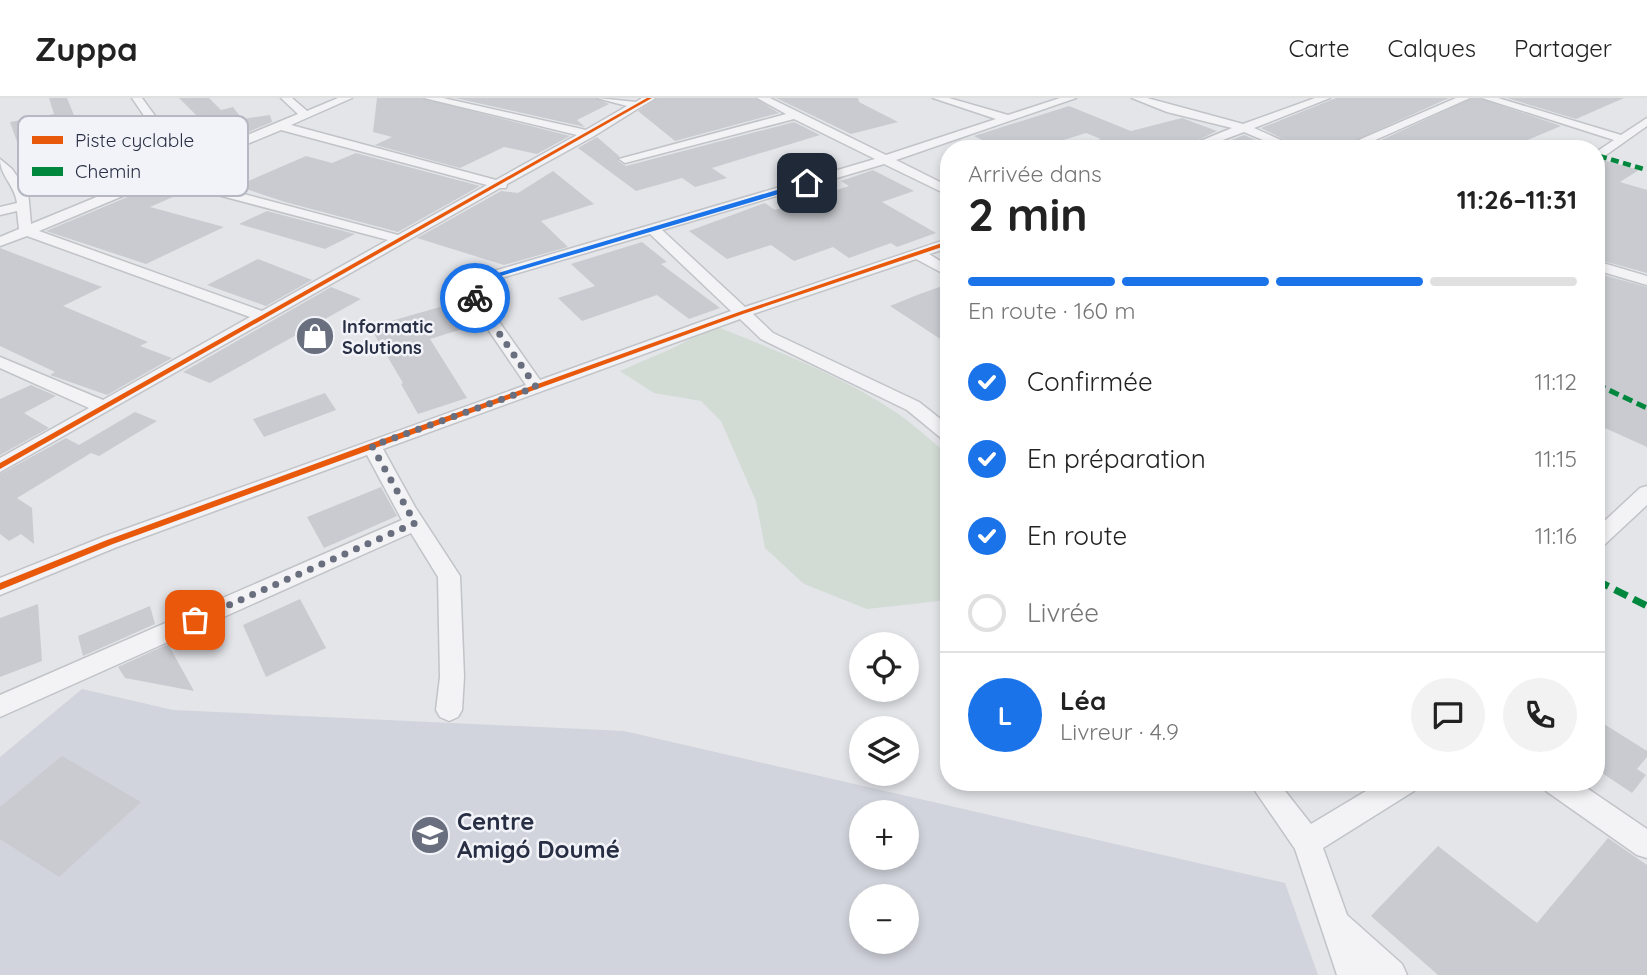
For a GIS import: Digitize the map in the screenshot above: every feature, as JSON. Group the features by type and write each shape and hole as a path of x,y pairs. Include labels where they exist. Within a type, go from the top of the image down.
{"street":[{"path":"137,98 150,116"},
{"path":"286,98 305,115"},
{"path":"248,139 347,98"},
{"path":"429,98 590,134"},
{"path":"602,98 643,102"},
{"path":"762,98 940,187"},
{"path":"938,98 1005,118"},
{"path":"942,140 1071,98"},
{"path":"1137,98 1171,110 1244,128 1273,140"},
{"path":"1211,140 1325,98"},
{"path":"1365,140 1465,98"},
{"path":"1487,98 1620,138"},
{"path":"0,466 643,102"},
{"path":"625,159 795,115"},
{"path":"1605,150 1647,121"},
{"path":"279,126 501,184"},
{"path":"536,387 465,284 654,230 940,141"},
{"path":"0,163 18,187"},
{"path":"21,196 24,205 22,219 27,231 264,317"},
{"path":"0,242 113,196"},
{"path":"233,196 311,218 350,224 401,240"},
{"path":"0,211 24,205"},
{"path":"654,230 767,336 913,406 940,428"},
{"path":"0,587 110,542 372,446 741,313 940,246"},
{"path":"919,254 940,267"},
{"path":"1605,268 1647,282"},
{"path":"1605,277 1647,282"},
{"path":"0,362 103,407"},
{"path":"372,446 415,523 449,576 452,677 449,710"},
{"path":"1605,533 1647,493"},
{"path":"0,706 415,523"},
{"path":"1269,791 1307,842 1353,975"},
{"path":"1307,842 1390,791"},
{"path":"1568,791 1647,845"},
{"path":"1334,923 1391,975"}],"shaded area":[{"path":"715,326 807,364 851,386 901,416 940,448 940,601 867,609 804,584 765,548 756,501 721,421 701,401 654,393 620,371"},
{"name":"Centre Amigó Doumé","path":"82,689 173,710 624,731 849,783 849,786 863,786 1285,883 1318,975 0,975 0,757"}],"building":[{"path":"49,98 67,98 74,116 43,116 54,114"},
{"path":"179,98 209,98 221,110 233,107 240,116 197,116"},
{"path":"377,98 421,98 570,136 537,154 504,147 460,168 375,145 392,137 373,132"},
{"path":"455,98 595,98 609,104 577,120 585,127"},
{"path":"657,98 755,98 779,113 675,141 638,111"},
{"path":"776,98 858,98 859,102 898,122 851,134"},
{"path":"1336,98 1449,98 1356,140 1285,140 1261,128"},
{"path":"1472,98 1479,98 1561,126 1528,140 1381,140"},
{"path":"1507,98 1624,98 1576,119"},
{"path":"1069,106 1131,131 1182,118 1217,131 1198,140 1098,140 1101,139 1086,133 1064,140 982,140 974,136"},
{"path":"270,115 272,122 248,132 248,118"},
{"path":"18,121 18,145 10,122"},
{"path":"794,122 820,135 712,168 727,178 695,187 682,178 636,191 578,148 597,137 619,156 618,161 626,166"},
{"path":"1244,135 1256,140 1231,140"},
{"path":"356,153 480,186 398,232 248,190 248,181 306,156 332,163"},
{"path":"1605,161 1639,170 1620,182 1647,190 1647,273 1605,261"},
{"path":"873,170 914,191 882,202 936,233 897,247 891,243 849,258 833,247 794,261 771,245 727,259 689,231 765,203 775,210 849,186 841,181"},
{"path":"553,171 594,204 541,221 568,247 504,265 417,238 501,191 518,193"},
{"path":"130,196 175,196 150,207 224,227 146,264 46,231"},
{"path":"267,211 355,234 325,249 239,224"},
{"path":"642,242 667,262 661,264 720,308 689,319 657,295 582,321 558,298 595,286 571,264"},
{"path":"0,248 102,287 63,306 148,342 140,346 172,358 107,395 50,375 55,372 0,346"},
{"path":"258,259 312,280 266,306 207,285"},
{"path":"1605,275 1647,287 1647,447 1605,428"},
{"path":"331,287 361,299 210,383 183,372"},
{"path":"940,287 940,339 890,306"},
{"path":"454,303 472,326 430,339 467,398 418,414 370,327"},
{"path":"31,385 56,396 24,413 49,428 0,455 0,399"},
{"path":"325,393 336,410 264,437 253,419"},
{"path":"135,412 157,421 99,456 91,453 17,498 32,508 34,544 21,534 9,541 0,534 0,474 66,438 79,445"},
{"path":"381,487 397,516 324,548 307,517"},
{"path":"300,599 326,648 266,677 243,625"},
{"path":"38,604 42,661 0,677 0,618"},
{"path":"150,606 155,624 83,656 78,636"},
{"path":"168,644 194,691 125,678 118,667"},
{"path":"1605,725 1647,751 1647,757 1637,769 1646,775 1632,793 1605,775"},
{"path":"62,756 141,802 59,877 0,839 0,807"},
{"path":"1608,838 1647,865 1647,975 1438,975 1371,916 1438,846 1537,923"}],"marked path":[{"path":"1605,158 1647,170"},
{"path":"1605,388 1647,408"},
{"path":"1605,585 1647,606"}],"cycle path":[{"path":"0,466 650,98"},
{"path":"0,587 110,542 372,446 741,313 940,246"}],"way so far":[{"path":"195,620 415,523 372,446 536,387 475,298"}],"place":[{"name":"Informatic Solutions","path":"315,336"},
{"name":"Centre Amigó Doumé","path":"430,835"}],"route":[{"path":"475,298 465,284 807,183"}]}
